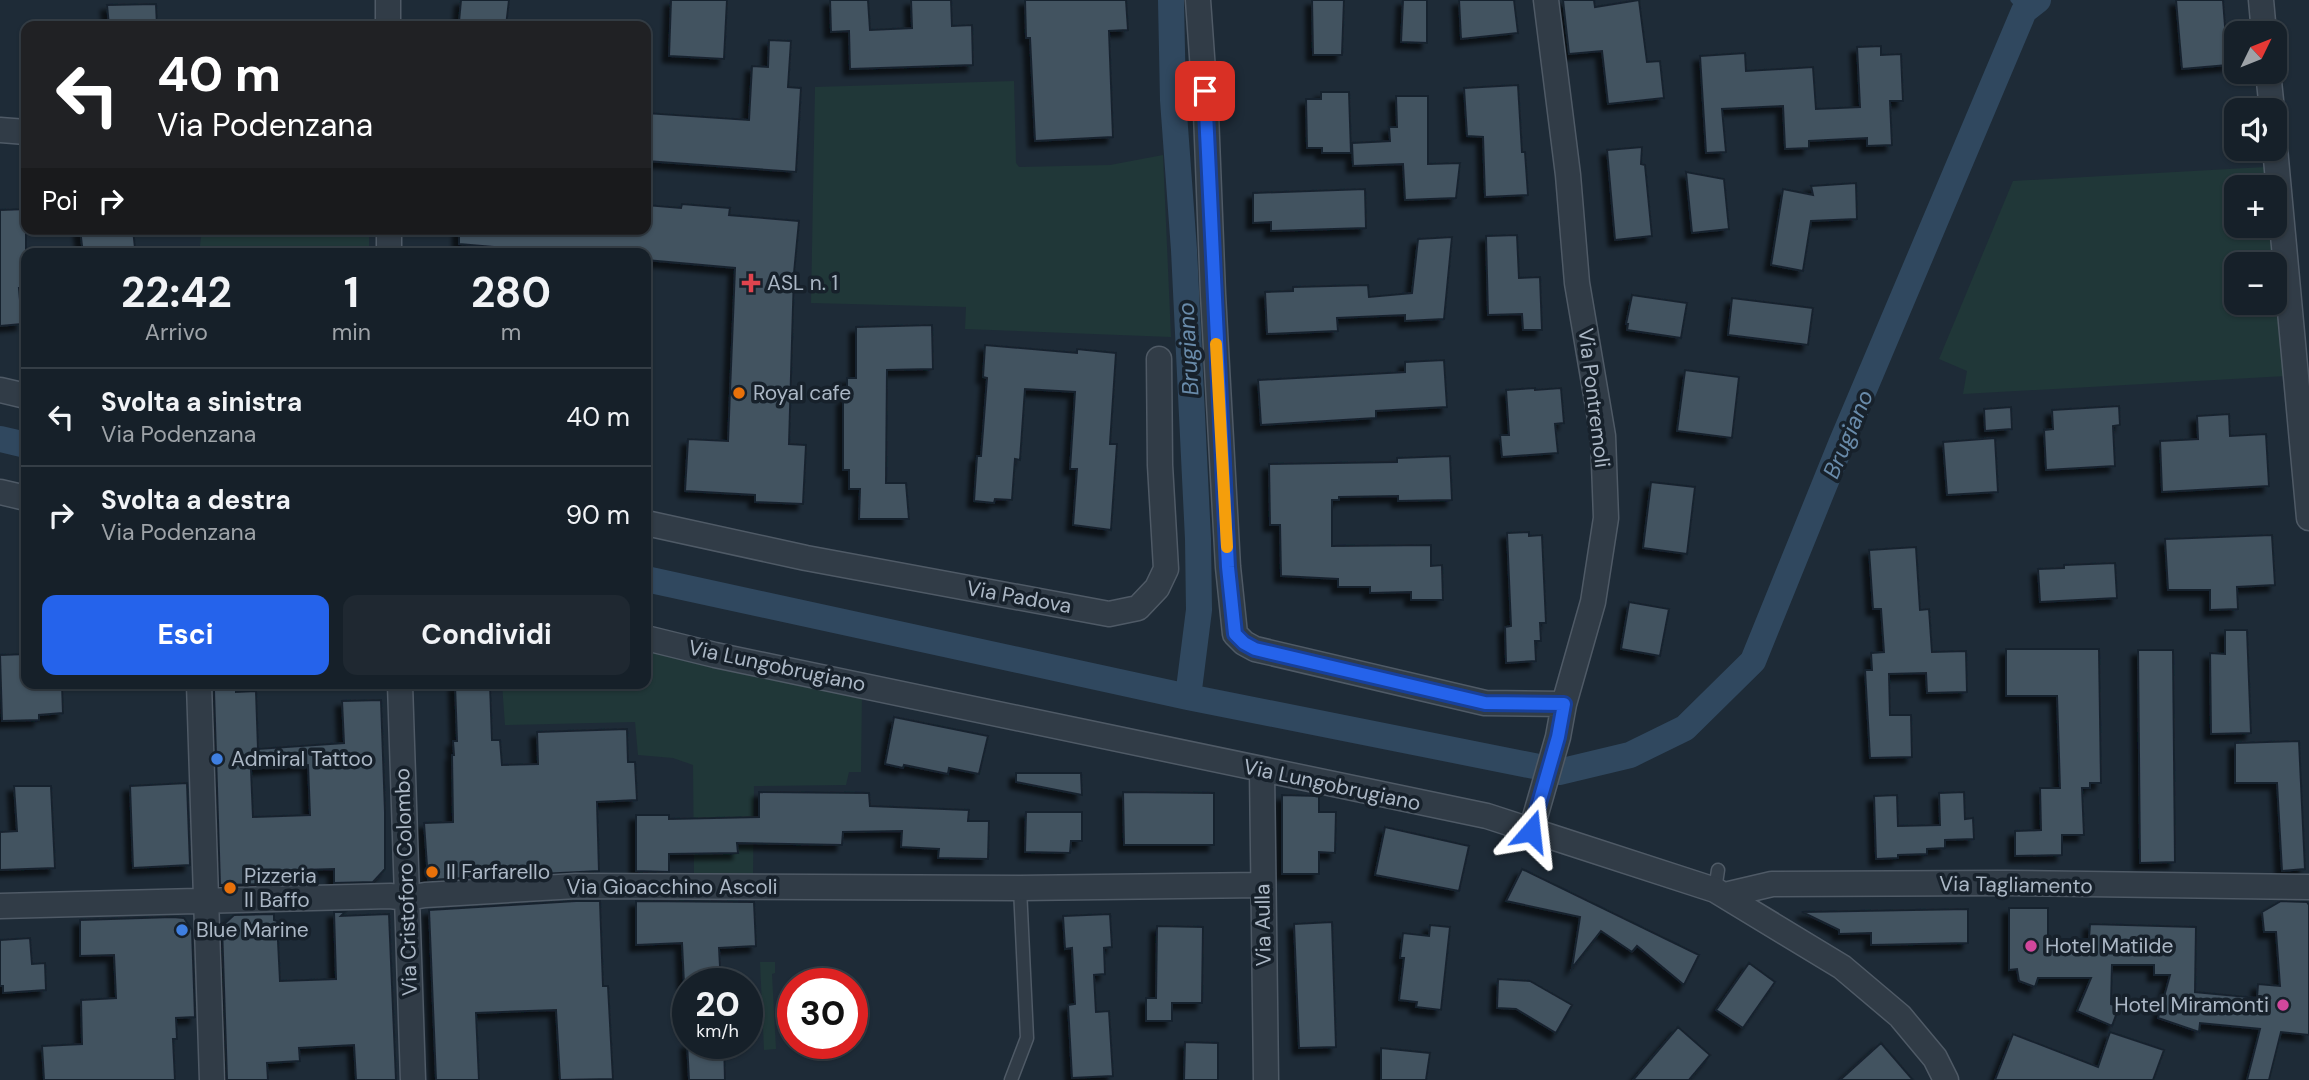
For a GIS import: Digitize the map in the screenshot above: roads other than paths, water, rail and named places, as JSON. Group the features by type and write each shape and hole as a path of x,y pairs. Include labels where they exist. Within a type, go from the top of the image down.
{"street":[{"path":"388,0 388,21"},
{"path":"1198,0 1228,567 1235,634 1255,649 1485,703 1564,704"},
{"name":"Via Pontremoli","path":"1531,831 1593,602 1606,518 1603,436 1577,282 1568,175 1546,0"},
{"path":"2261,0 2263,21"},
{"path":"0,130 21,132"},
{"path":"2276,161 2309,518"},
{"name":"Via Padova","path":"651,524 806,558 1109,614 1139,608 1157,588 1166,569 1160,465 1159,359"},
{"path":"0,390 21,395"},
{"path":"0,492 21,497"},
{"name":"Via Lungobrugiano","path":"651,639 715,655 1488,816 1719,885 1842,967 1900,1016 1935,1058 1946,1080"},
{"path":"199,689 212,1080"},
{"name":"Via Cristoforo Colombo","path":"400,689 413,1080"},
{"name":"Via Aulla","path":"1262,770 1261,885 1266,1080"},
{"name":"Via Tagliamento","path":"1719,885 2006,883 2309,887"},
{"name":"Via Gioacchino Ascoli","path":"0,906 390,896 407,898 576,886 1020,888 1261,885"}],"lane":[{"path":"1011,1080 1027,1038 1020,888"}],"waterway":[{"name":"Brugiano","path":"1171,0 1173,100 1184,250 1198,539 1199,610 1188,697"},
{"path":"2014,0 2024,11"},
{"name":"Brugiano","path":"1559,772 1630,755 1685,728 1753,661 1841,444 2024,11 2038,0"},
{"name":"Brugiano","path":"0,439 21,444"},
{"name":"Brugiano","path":"651,580 1188,697 1539,767"}],"place":[{"name":"ASL n. 1","path":"751,283"},
{"name":"Royal cafe","path":"739,393"},
{"name":"Admiral Tattoo","path":"217,759"},
{"name":"Il Farfarello","path":"432,872"},
{"name":"Pizzeria Il Baffo","path":"230,888"},
{"name":"Blue Marine","path":"182,930"},
{"name":"Hotel Matilde","path":"2031,946"},
{"name":"Hotel Miramonti","path":"2283,1005"}]}
